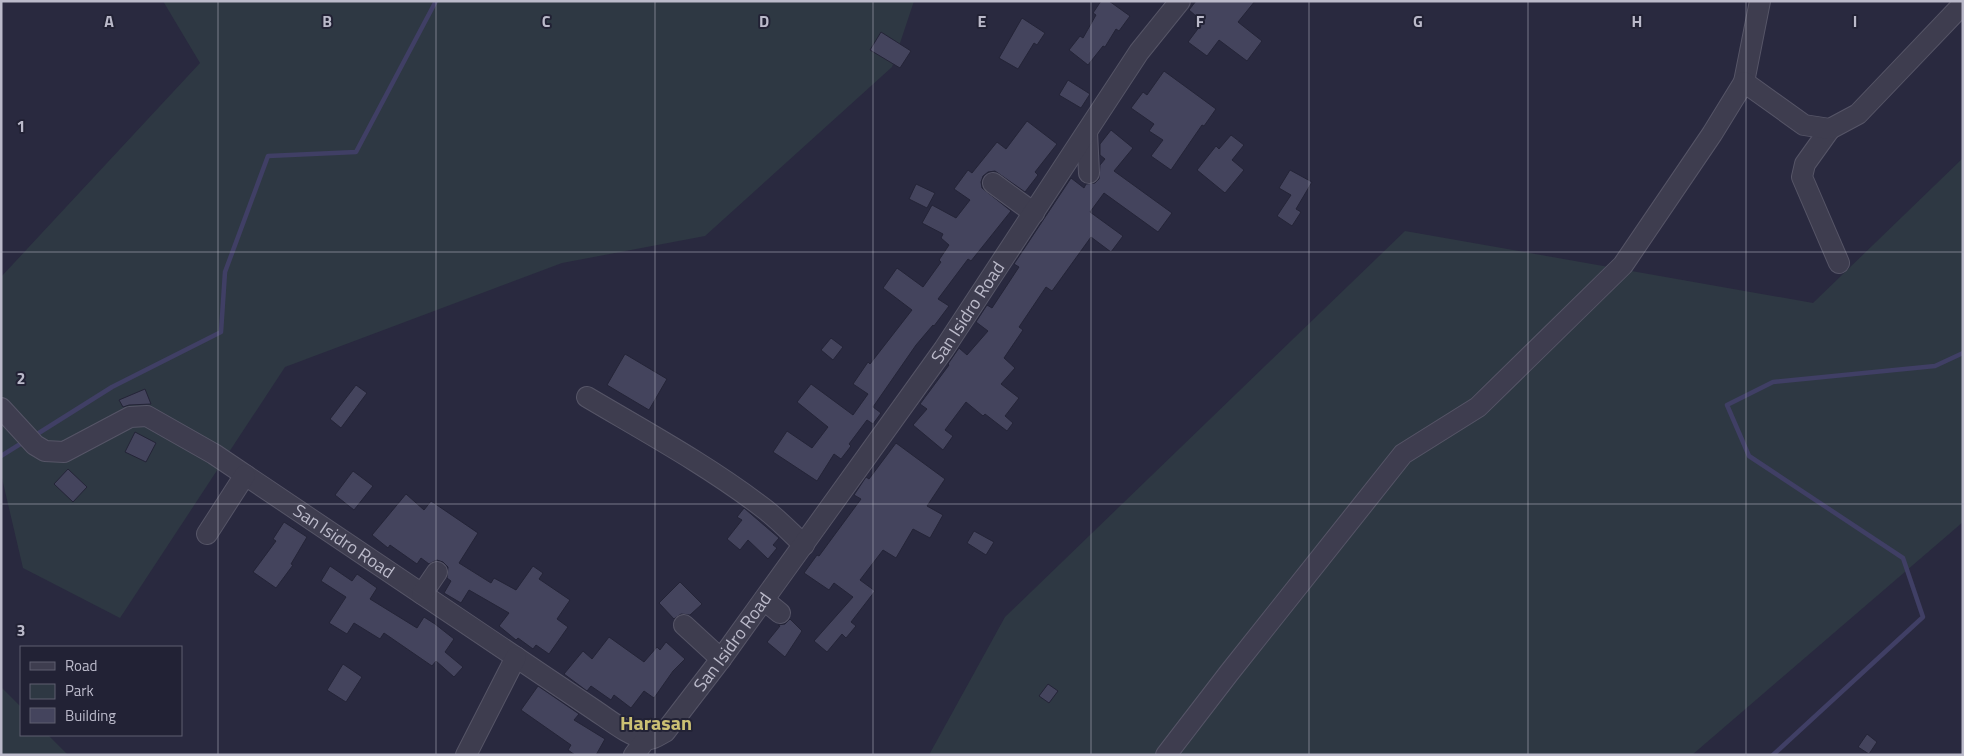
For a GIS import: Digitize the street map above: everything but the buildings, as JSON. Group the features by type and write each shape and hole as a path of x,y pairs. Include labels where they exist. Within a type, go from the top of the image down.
{"street":[{"name":"San Isidro Road","path":"1,408 36,445 45,450 64,452 130,417 147,416 214,454 631,733 640,747 665,732 722,659 944,348 1001,277 1034,213 1139,52 1180,1"},
{"path":"1166,755 1403,454 1478,407 1623,265 1712,134 1744,82 1760,1"},
{"path":"1839,262 1802,177 1805,164 1830,129 1858,114 1963,4"},
{"path":"1744,82 1804,126 1830,129"},
{"path":"1087,132 1089,173"},
{"path":"993,183 1034,213"},
{"path":"587,397 705,467 764,508 804,545"},
{"path":"207,534 245,475"},
{"path":"422,594 437,572"},
{"path":"764,600 780,614"},
{"path":"684,625 722,659"},
{"path":"466,755 516,657"}],"green space":[{"path":"163,1 914,1 892,67 705,236 562,263 285,367 120,618 23,568 1,474 1,277 200,63"},
{"path":"1963,158 1963,522 1692,755 929,755 1005,617 1405,231 1813,303"},
{"path":"1,687 20,706 20,736 49,736 68,755 1,755"}],"waterway":[{"path":"34,436 112,387 221,332 225,272 268,156 356,152 436,1"},
{"path":"1773,755 1923,617 1903,558 1749,456 1727,405 1773,382 1935,366 1963,353"},
{"path":"1,456 25,441"}],"district":[{"name":"Harasan","path":"656,723"}]}
